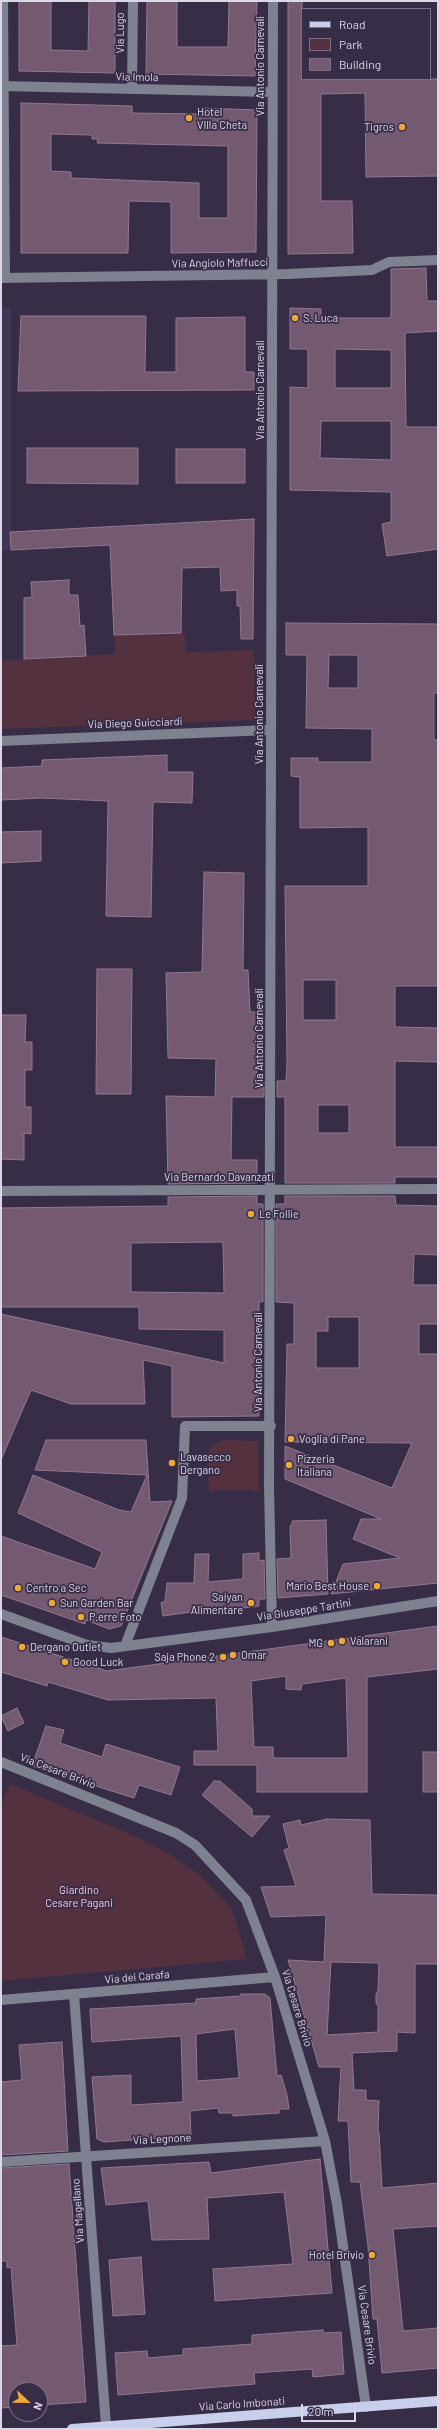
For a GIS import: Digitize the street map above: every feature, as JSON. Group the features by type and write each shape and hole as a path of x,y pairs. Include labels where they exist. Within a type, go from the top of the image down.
{"main road":[{"name":"Via Carlo Imbonati","path":"72,2429 438,2401"}],"street":[{"path":"3,1 3,278"},
{"name":"Via Lugo","path":"132,89 133,1"},
{"name":"Via Antonio Carnevali","path":"272,1627 270,730 273,1"},
{"name":"Via Imola","path":"2,86 272,92"},
{"name":"Via Angiolo Maffucci","path":"3,278 272,275 372,270 389,262 438,260"},
{"name":"Via Diego Guicciardi","path":"1,741 270,730"},
{"name":"Via Bernardo Davanzati","path":"1,1191 438,1189"},
{"name":"Via Antonio Carnevali","path":"125,1646 182,1498 185,1426 271,1426"},
{"name":"Via Giuseppe Tartini","path":"1,1614 87,1645 111,1648 272,1627 438,1601"},
{"name":"Via Cesare Brivio","path":"1,1762 168,1830 195,1845 246,1900 275,1977 325,2141 337,2204 366,2407"},
{"name":"Via dei Carafa","path":"1,2000 275,1977"},
{"name":"Via Magellano","path":"74,1994 106,2426"},
{"name":"Via Legnone","path":"1,2162 325,2141"}],"shaded area":[{"path":"1,307 11,308 11,550 1,550"}],"green space":[{"path":"185,633 186,652 254,650 255,720 1,729 1,661 115,654 114,635"},
{"path":"223,1440 258,1441 259,1493 249,1490 216,1490 209,1493 208,1454 211,1446"},
{"name":"Giardino Cesare Pagani","path":"10,1784 139,1838 176,1858 202,1877 232,1909 247,1959 1,1981 1,1804"}],"building":[{"path":"19,1 51,1 51,50 88,51 89,1 115,1 115,73 19,71"},
{"path":"147,1 177,1 177,47 228,47 229,1 257,1 255,76 146,74"},
{"path":"288,1 302,1 301,80 438,79 438,176 366,177 365,93 321,94 321,201 352,201 353,253 288,254"},
{"path":"21,103 132,106 132,113 201,114 201,108 257,110 256,252 171,253 171,202 129,201 128,253 21,253","holes":["51,134 92,135 92,139 98,139 97,143 228,146 228,218 199,218 199,183 71,178 71,172 51,171"]},
{"path":"426,268 427,301 438,301 438,331 405,333 406,427 438,427 438,549 387,556 382,524 391,522 391,492 290,490 290,387 308,388 308,349 290,349 290,308 321,309 321,318 391,318 391,269","holes":["335,349 391,350 391,388 335,388","321,421 391,421 391,460 320,458"]},
{"path":"21,316 146,316 145,372 176,372 176,318 245,317 245,372 254,372 254,390 18,391"},
{"path":"27,448 138,448 138,484 27,483"},
{"path":"176,449 245,449 245,483 176,483"},
{"path":"254,519 253,639 241,639 240,606 237,606 237,590 221,591 220,567 182,568 181,633 114,635 110,545 11,550 10,532"},
{"path":"69,580 69,595 78,595 80,626 84,625 86,656 24,659 24,598 32,597 31,582"},
{"path":"286,623 438,624 438,693 434,693 434,740 438,740 438,986 395,986 395,1027 438,1028 438,1062 395,1061 395,1147 438,1147 438,1177 395,1177 395,1183 285,1183 285,1097 277,1097 277,1081 286,1081 287,1062 285,886 368,886 368,827 300,828 300,777 291,776 291,758 318,758 318,762 372,762 372,729 306,728 307,655 286,655","holes":["329,655 358,655 358,688 328,688","303,980 336,980 336,1020 303,1020","318,1105 349,1105 349,1133 318,1133"]},
{"path":"167,755 167,772 193,772 192,803 153,802 151,917 106,916 108,801 42,798 1,800 1,768 42,766 42,760"},
{"path":"41,831 41,861 1,863 1,832"},
{"path":"204,872 244,873 243,970 248,970 250,1012 259,1012 256,1081 264,1081 264,1097 232,1097 231,1160 257,1160 257,1183 168,1184 166,1096 215,1097 216,1059 168,1058 166,973 202,972"},
{"path":"97,969 132,969 131,1094 96,1094"},
{"path":"1,1015 26,1015 25,1042 32,1042 32,1070 25,1070 25,1107 31,1107 31,1134 24,1133 24,1160 1,1159"},
{"path":"257,1196 257,1204 263,1204 263,1302 259,1302 259,1416 172,1417 172,1366 143,1360 145,1404 71,1404 31,1390 1,1460 1,1314 224,1363 224,1330 139,1329 139,1307 1,1307 1,1208 168,1206 168,1197","holes":["223,1242 224,1293 131,1292 131,1243"]},
{"path":"285,1196 395,1196 396,1205 438,1206 438,1255 414,1254 413,1285 438,1285 438,1324 419,1324 419,1354 438,1354 438,1583 331,1594 343,1564 400,1558 353,1539 361,1519 381,1519 285,1479 285,1446 392,1488 412,1443 285,1442 287,1344 294,1344 294,1303 276,1302 276,1204 285,1204","holes":["328,1317 359,1317 359,1368 316,1368 316,1331 328,1331"]},
{"path":"46,1440 146,1440 150,1502 172,1501 121,1626 109,1629 86,1620 85,1624 1,1595 1,1536 95,1569 102,1552 18,1513 33,1475 119,1510 131,1512 147,1475 35,1470"},
{"path":"326,1520 328,1594 278,1598 277,1559 291,1558 290,1526 292,1525 292,1521"},
{"path":"259,1553 259,1561 264,1560 265,1599 259,1599 259,1606 198,1614 198,1611 163,1616 161,1603 165,1601 167,1583 194,1583 195,1554 209,1554 208,1582 243,1579 243,1554"},
{"path":"438,1626 438,1669 367,1677 367,1792 257,1792 257,1765 194,1765 194,1751 218,1751 216,1698 108,1700 48,1682 47,1686 1,1672 1,1637 107,1671","holes":["286,1676 286,1689 301,1690 302,1684 346,1678 348,1758 273,1758 273,1747 254,1747 251,1681"]},
{"path":"17,1708 24,1723 8,1731 1,1716"},
{"path":"46,1726 64,1730 60,1743 102,1757 106,1744 180,1767 171,1795 139,1785 134,1798 32,1766"},
{"path":"423,1752 438,1752 438,1792 423,1792"},
{"path":"214,1781 220,1781 252,1809 252,1816 270,1816 252,1837 202,1795"},
{"path":"327,1819 370,1820 372,1894 438,1895 438,1964 415,1964 415,2033 397,2032 397,2051 352,2053 354,2090 366,2090 366,2100 379,2101 378,2132 382,2188 438,2183 438,2226 393,2229 403,2331 438,2328 438,2368 382,2373 377,2319 373,2319 368,2246 360,2182 351,2182 348,2121 338,2121 341,2067 319,2067 288,1960 324,1962 326,1915 271,1917 261,1887 296,1886 284,1850 289,1848 283,1824 300,1820 301,1825","holes":["331,1962 379,1963 378,1991 376,1994 376,2003 378,2006 378,2032 327,2035"]},
{"path":"241,1994 265,1994 270,1998 277,2076 281,2075 287,2095 289,2109 279,2109 279,2113 233,2116 233,2113 219,2113 218,2108 190,2111 191,2136 104,2142 97,2139 92,2077 131,2075 131,2105 183,2102 181,2036 92,2042 90,2009 196,2003 196,1999 241,1996","holes":["235,2029 239,2078 197,2081 196,2034"]},
{"path":"62,2042 68,2151 1,2155 1,2082 22,2080 19,2045"},
{"path":"320,2159 332,2293 215,2301 213,2269 293,2264 284,2192 207,2198 209,2239 152,2240 148,2201 106,2205 101,2168 209,2162 211,2173"},
{"path":"69,2164 86,2402 48,2404 48,2382 8,2382 8,2408 1,2408 1,2346 17,2345 11,2267 7,2268 7,2261 1,2261 1,2168"},
{"path":"141,2257 145,2314 113,2316 109,2260"},
{"path":"323,2330 323,2333 341,2332 344,2374 313,2377 312,2369 254,2373 255,2384 118,2395 115,2353 147,2351 148,2358 183,2355 183,2349 252,2344 252,2335"}],"place":[{"name":"Hotel VIlla Cheta","path":"189,118"},
{"name":"Tigros","path":"402,127"},
{"name":"S. Luca","path":"295,318"},
{"name":"Le Follie","path":"251,1214"},
{"name":"Voglia di Pane","path":"291,1439"},
{"name":"Lavasecco Dergano","path":"172,1463"},
{"name":"Pizzeria Italiana","path":"289,1465"},
{"name":"Mario Best House","path":"377,1586"},
{"name":"Centro a Sec","path":"18,1588"},
{"name":"Sun Garden Bar","path":"52,1603"},
{"name":"Saiyan Alimentare","path":"251,1603"},
{"name":"P.erre Foto","path":"81,1617"},
{"name":"Valarani","path":"342,1641"},
{"name":"MG","path":"331,1643"},
{"name":"Dergano Outlet","path":"22,1647"},
{"name":"Omar","path":"233,1655"},
{"name":"Saja Phone 2","path":"223,1657"},
{"name":"Good Luck","path":"65,1662"},
{"name":"Hotel Brivio","path":"372,2255"}]}
